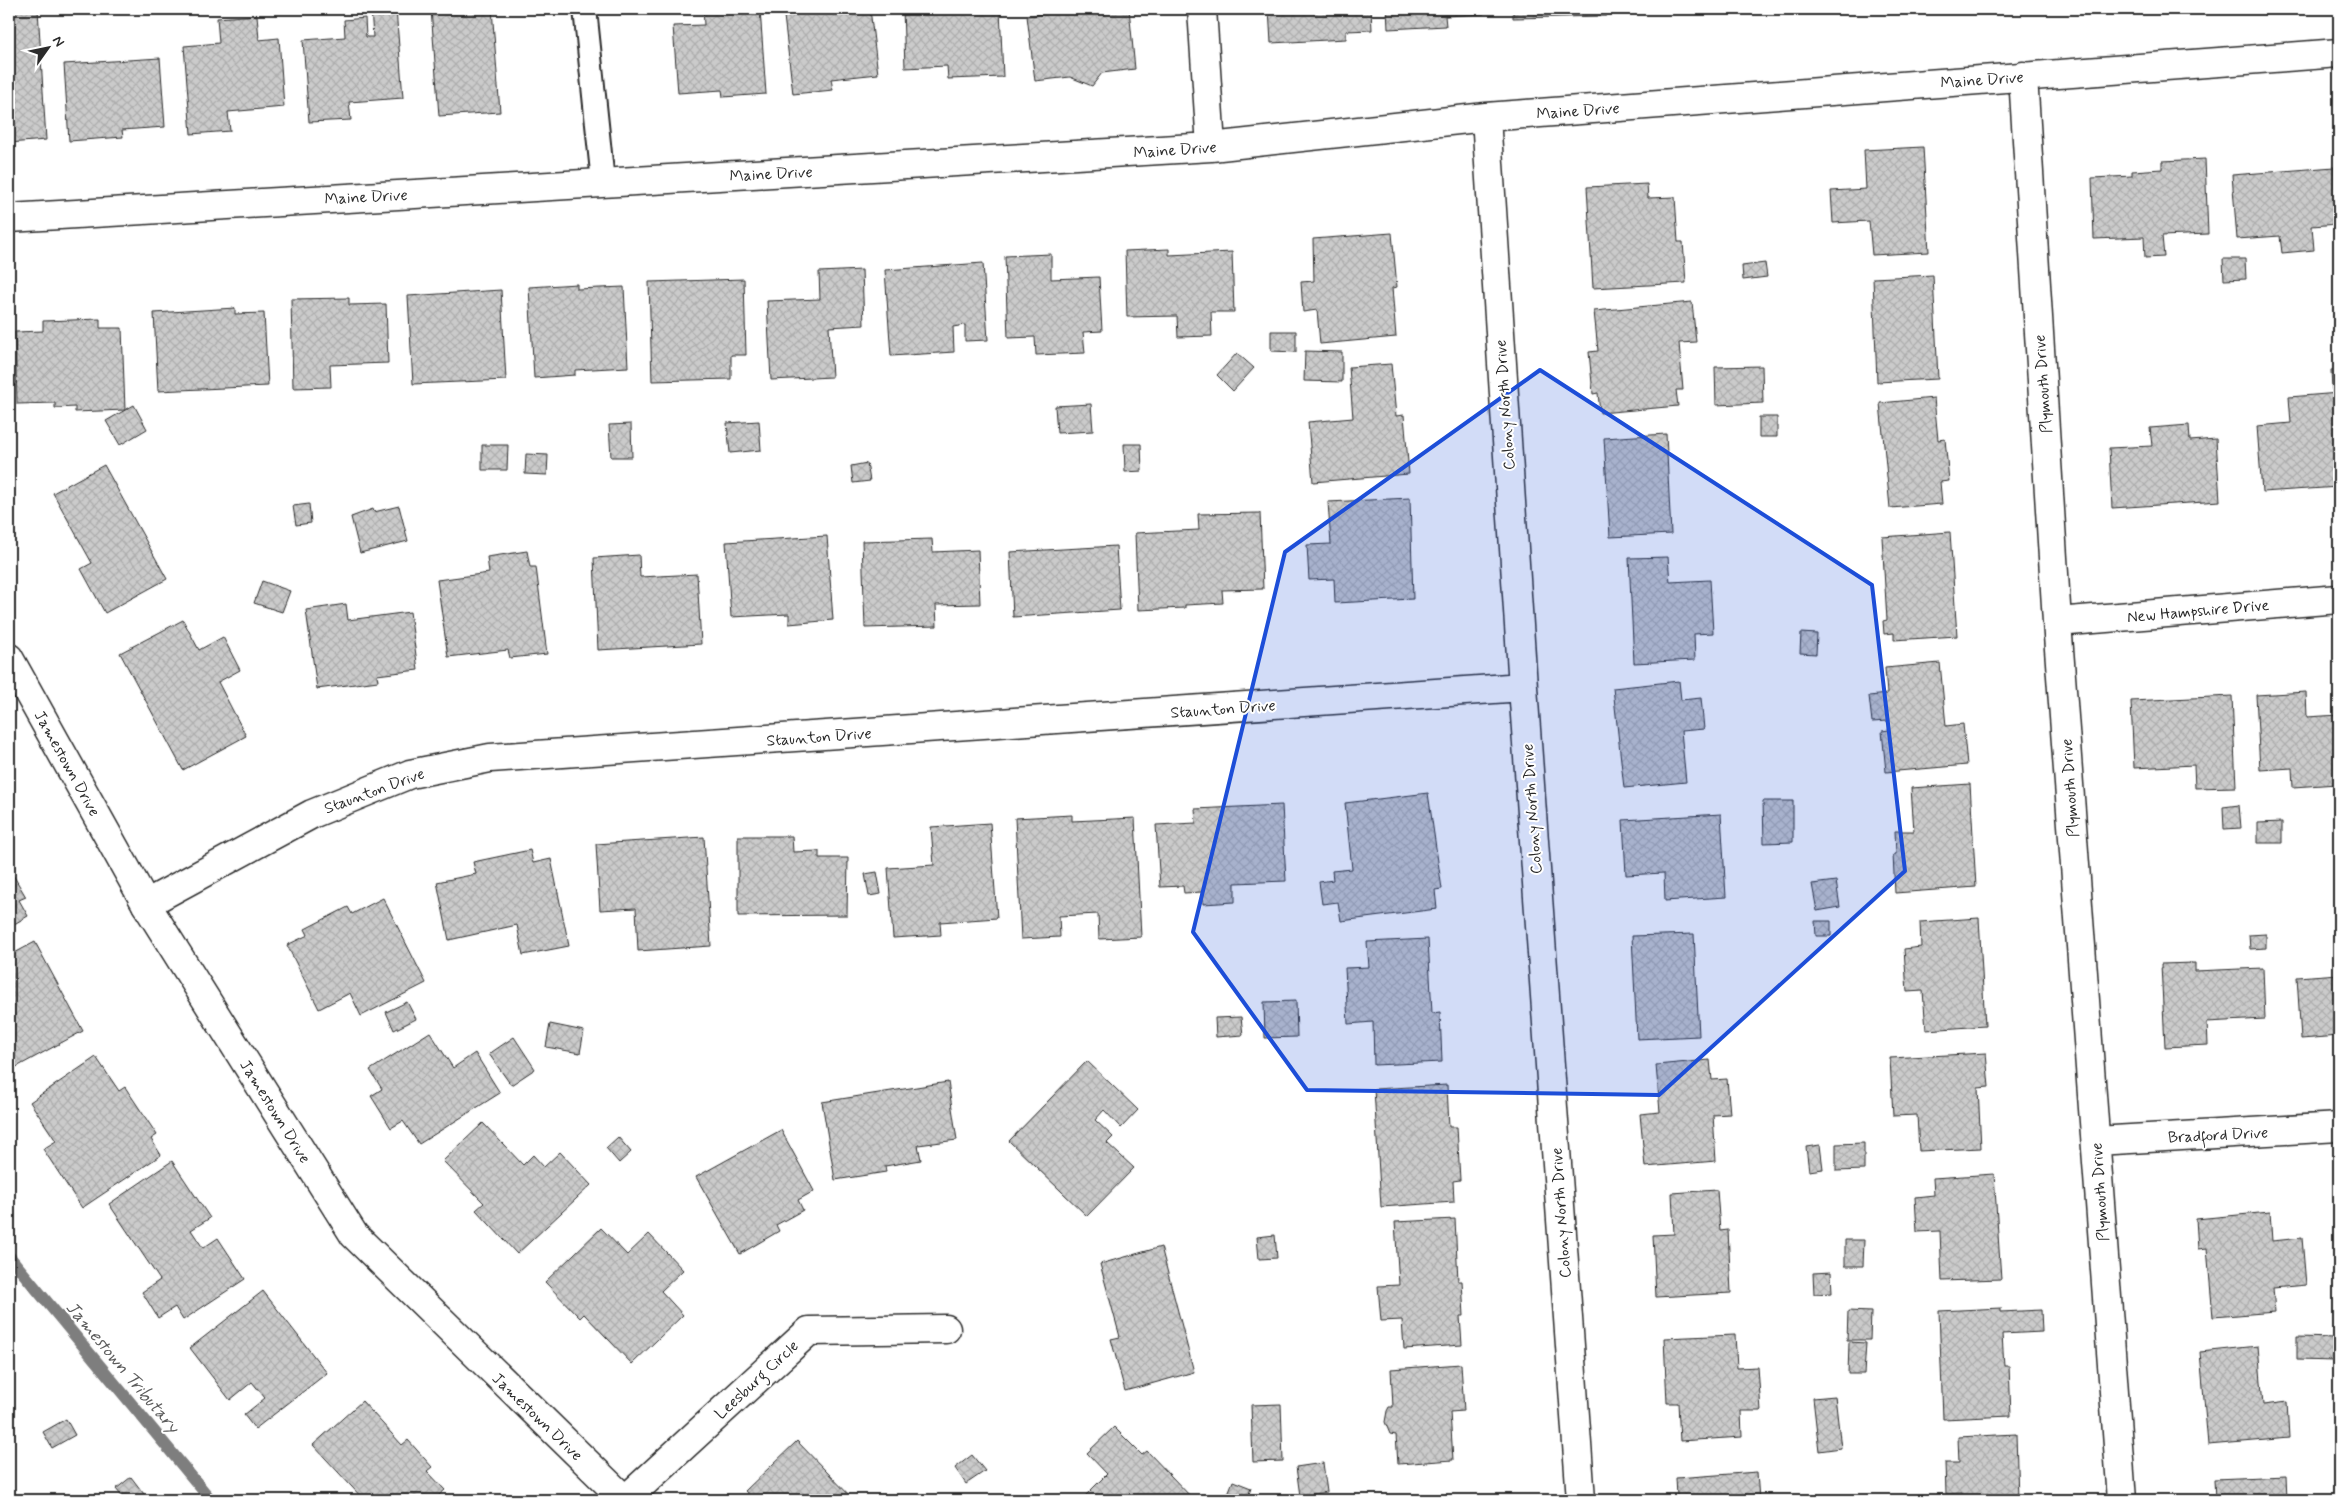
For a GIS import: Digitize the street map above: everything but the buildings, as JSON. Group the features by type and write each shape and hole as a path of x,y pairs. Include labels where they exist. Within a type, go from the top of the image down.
{"street":[{"path":"1202,9 1211,147"},
{"name":"Maine Drive","path":"9,218 1211,147 1486,117 2339,54"},
{"name":"Plymouth Drive","path":"2023,76 2057,622 2122,1500"},
{"name":"Colony North Drive","path":"1486,117 1523,687 1580,1500"},
{"name":"New Hampshire Drive","path":"2057,622 2339,599"},
{"name":"Jamestown Drive","path":"9,658 146,904 354,1235 625,1500"},
{"name":"Staunton Drive","path":"146,904 312,814 410,774 490,758 1523,687"},
{"name":"Bradford Drive","path":"2096,1141 2339,1127"},
{"name":"Leesburg Circle","path":"625,1500 808,1331 946,1329"}],"lane":[{"path":"585,9 603,182"}],"highlighted area":[{"path":"1540,370 1872,585 1905,871 1659,1095 1307,1090 1193,932 1285,552"}],"waterway":[{"name":"Jamestown Tributary","path":"9,1256 211,1500"}]}
